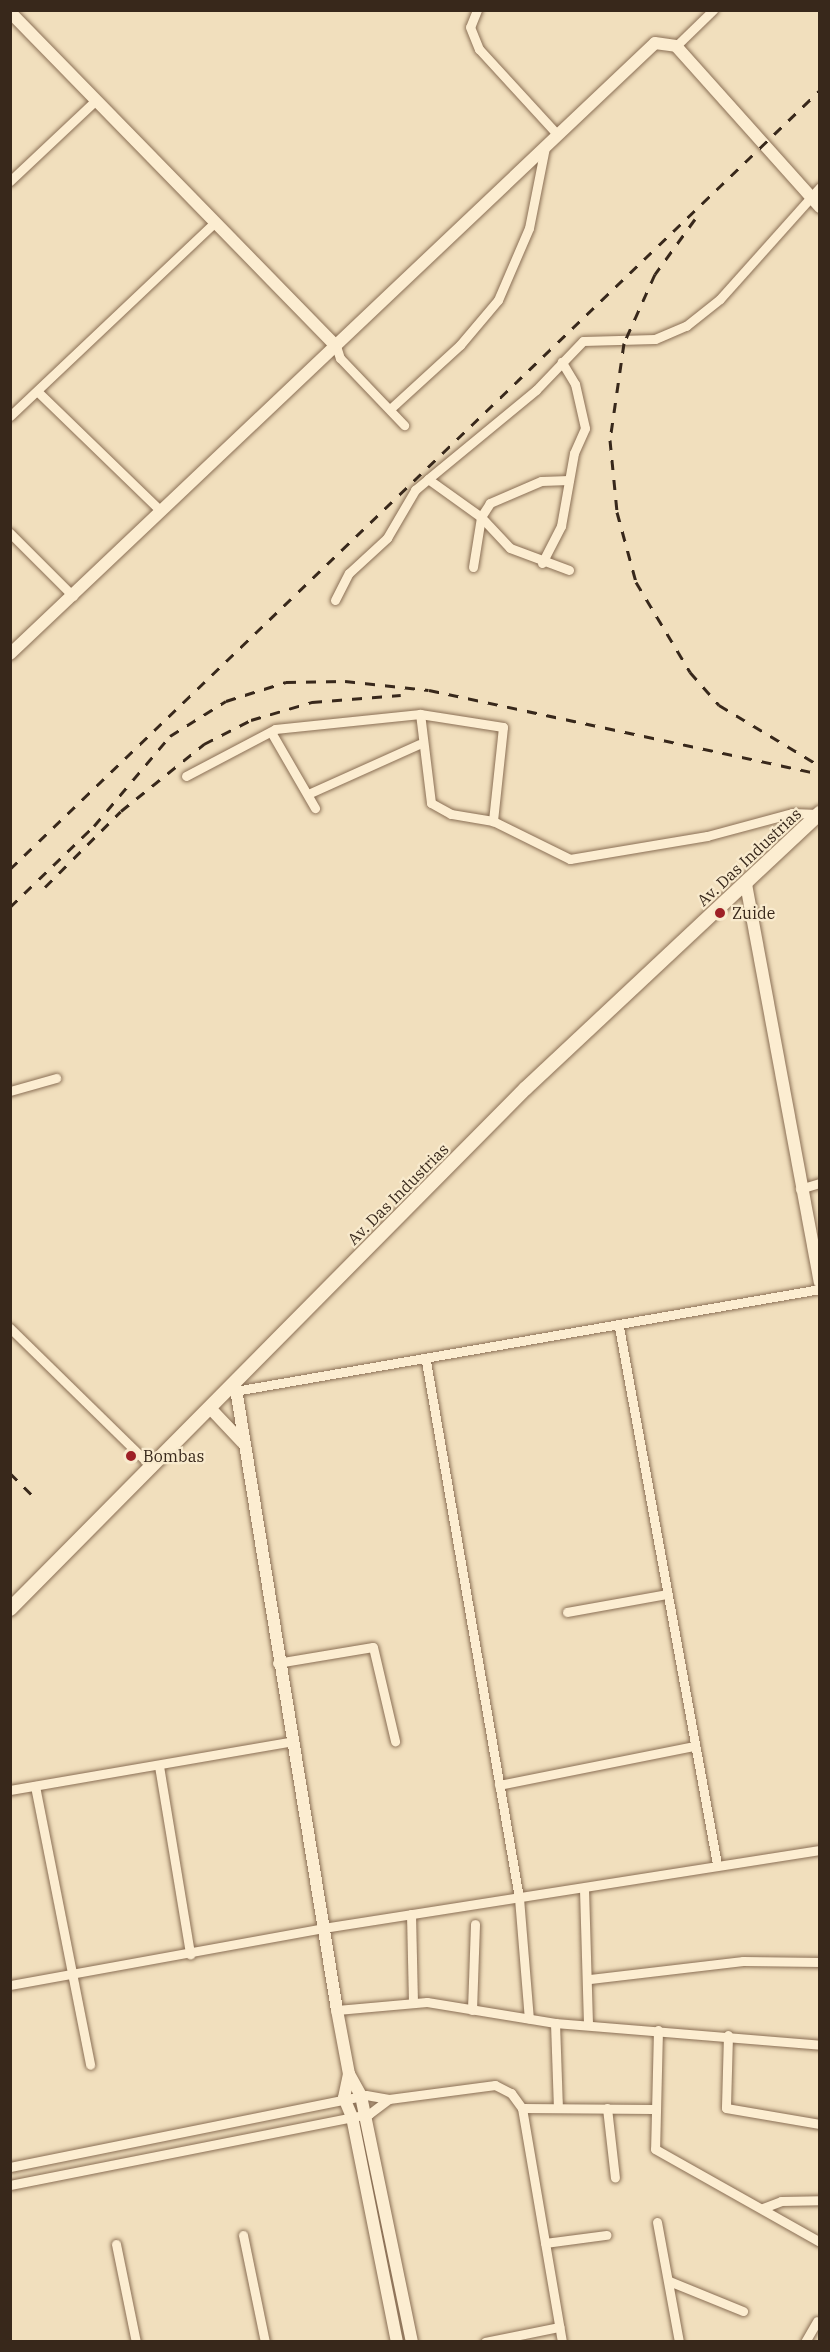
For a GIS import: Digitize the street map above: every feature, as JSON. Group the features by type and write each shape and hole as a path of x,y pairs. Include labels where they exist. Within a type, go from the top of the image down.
{"main road":[{"name":"Av. Das Industrias","path":"10,1610 210,1408 235,1387 526,1088 819,814"}],"street":[{"path":"477,10 470,27 478,49 556,133"},
{"path":"676,45 713,10"},
{"path":"10,12 336,346 340,358 404,425"},
{"path":"10,654 336,346 645,48 664,41 676,45 819,207"},
{"path":"10,181 96,100"},
{"path":"390,409 460,345 498,300 529,228 545,145"},
{"path":"335,600 349,573 387,538 415,490 536,390 583,341 634,342 686,326 720,299 819,187"},
{"path":"10,416 38,392 214,222"},
{"path":"542,563 561,526 584,411 562,362"},
{"path":"38,392 161,511"},
{"path":"428,479 481,517 510,548 542,563 569,570"},
{"path":"473,567 481,517 490,503 541,481 569,480"},
{"path":"10,533 73,596"},
{"path":"420,714 419,744 436,808 493,821 556,853 587,860 792,813 819,814"},
{"path":"186,776 271,732 337,719 420,714 503,727 493,821"},
{"path":"271,732 315,808"},
{"path":"308,794 419,744"},
{"path":"746,884 800,1189 819,1282"},
{"path":"10,1091 56,1078"},
{"path":"800,1189 819,1183"},
{"path":"398,2342 359,2115 361,2096 349,2074 290,1742 235,1387 426,1361 819,1289"},
{"path":"619,1327 717,1864"},
{"path":"10,1328 152,1467"},
{"path":"426,1361 519,1898 529,2019"},
{"path":"210,1408 242,1442"},
{"path":"567,1612 667,1594"},
{"path":"277,1663 373,1647 395,1741"},
{"path":"10,1790 290,1742"},
{"path":"500,1785 695,1746"},
{"path":"159,1766 190,1954"},
{"path":"35,1786 90,2065"},
{"path":"10,1985 71,1976 323,1928 584,1889 717,1864 819,1850"},
{"path":"584,1889 590,1979 588,2024"},
{"path":"411,1914 413,2002"},
{"path":"472,2010 475,1924"},
{"path":"590,1979 743,1961 819,1962"},
{"path":"337,2010 413,2002 555,2023 819,2045"},
{"path":"555,2023 558,2108"},
{"path":"658,2030 653,2109 655,2150 763,2208 819,2242"},
{"path":"728,2036 726,2108 819,2124"},
{"path":"344,2098 349,2074"},
{"path":"10,2167 344,2098 361,2096 389,2099 495,2085 511,2093 522,2108 561,2342"},
{"path":"344,2098 359,2115 412,2342"},
{"path":"10,2185 359,2115 389,2099"},
{"path":"307,2106 310,2125"},
{"path":"522,2108 653,2109"},
{"path":"607,2108 615,2178"},
{"path":"191,2130 195,2148"},
{"path":"763,2208 781,2201 819,2200"},
{"path":"657,2222 679,2342"},
{"path":"243,2235 265,2342"},
{"path":"545,2242 606,2235"},
{"path":"116,2244 136,2342"},
{"path":"669,2281 743,2311"},
{"path":"805,2342 817,2321"},
{"path":"485,2342 559,2327"}],"railway":[{"path":"10,869 820,90"},
{"path":"695,219 655,274 624,343 610,440 617,512 636,582 690,672 719,705 820,766"},
{"path":"10,907 94,826 170,736 226,701 286,682 345,681 429,690 820,774"},
{"path":"45,887 121,811 204,744 251,720 312,702 401,695"},
{"path":"10,1473 34,1497"}],"place":[{"name":"Zuide","path":"720,913"},
{"name":"Bombas","path":"131,1456"}]}
